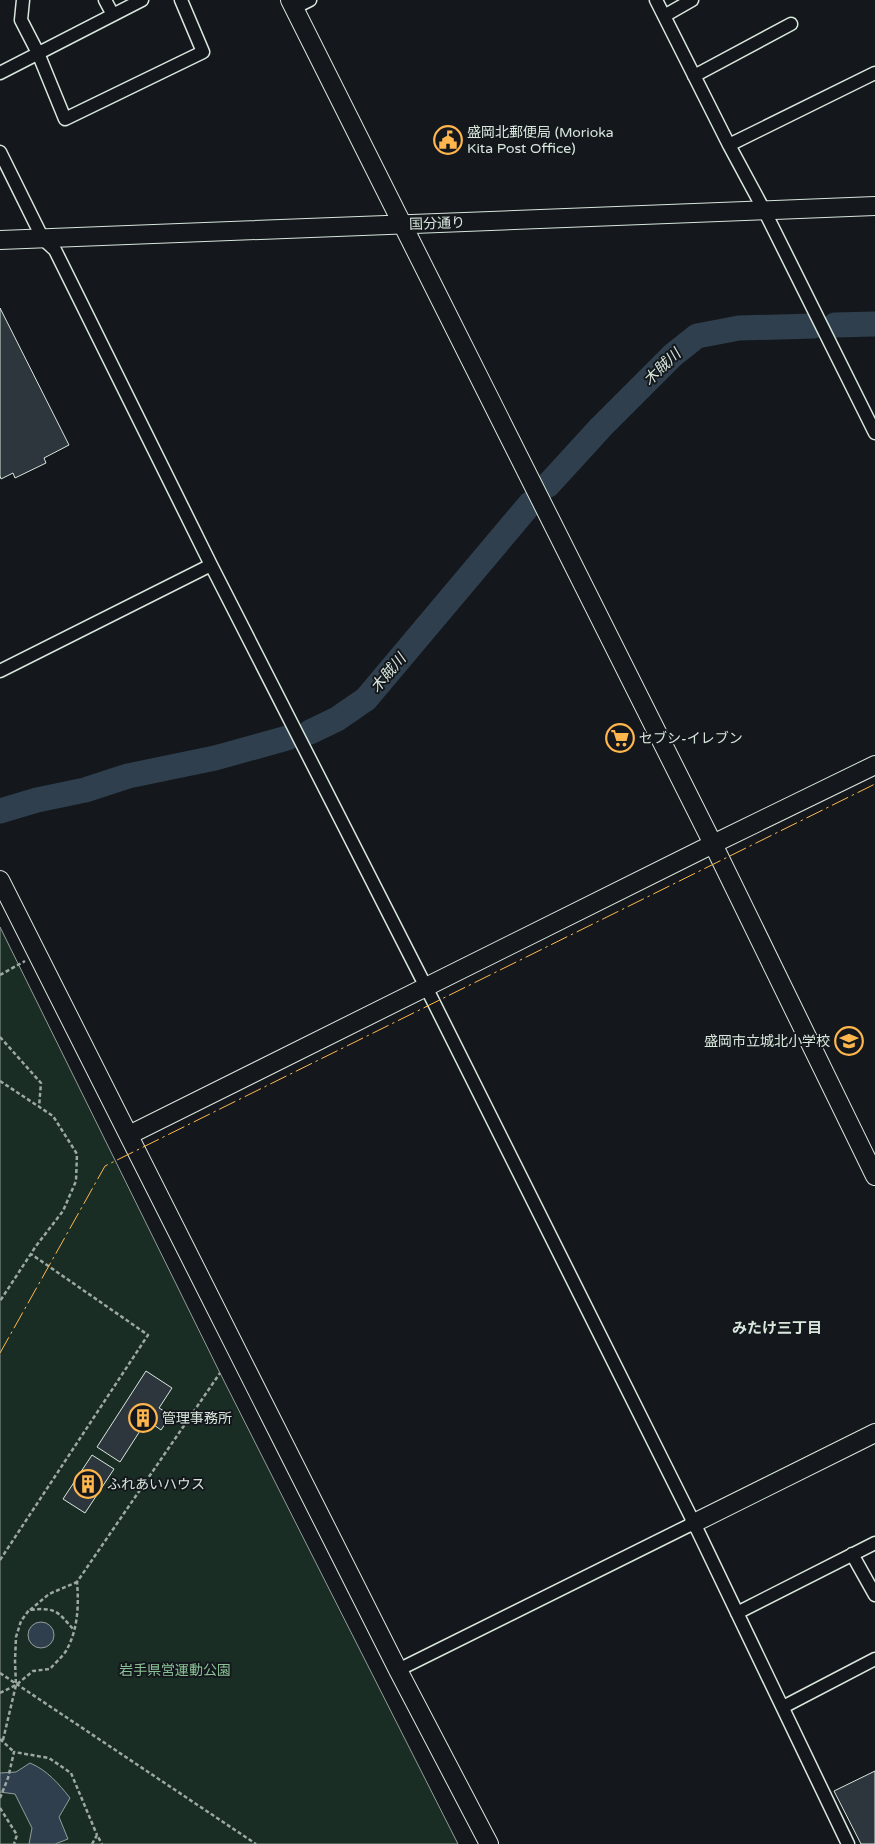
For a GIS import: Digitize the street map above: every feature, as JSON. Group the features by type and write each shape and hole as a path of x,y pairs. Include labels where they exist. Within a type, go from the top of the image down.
{"street":[{"path":"23,0 22,20 38,53 65,119 203,52 181,0"},
{"path":"104,0 113,15"},
{"path":"0,74 142,0"},
{"path":"656,0 764,210 875,433"},
{"path":"664,16 692,0"},
{"path":"298,3 403,224 713,844 875,1176"},
{"path":"694,76 791,24"},
{"path":"729,145 875,73"},
{"path":"0,152 43,239 56,250 211,565 426,987 694,1523 848,1844"},
{"name":"国分通り","path":"0,240 875,206"},
{"path":"0,671 211,565"},
{"path":"129,1135 875,765"},
{"path":"0,880 36,955 129,1135 398,1670 489,1844"},
{"path":"398,1670 875,1433"},
{"path":"737,1613 875,1543"},
{"path":"852,1554 875,1595"},
{"path":"782,1707 875,1659"}],"path":[{"path":"0,975 36,955"},
{"path":"0,1037 41,1084 39,1107"},
{"path":"0,1081 53,1116 77,1154 76,1181 63,1211 31,1254 0,1301"},
{"path":"0,1560 148,1335 31,1254"},
{"path":"102,1844 71,1774 49,1758 14,1752 1,1739 16,1684 16,1637 21,1621 29,1610 49,1594 78,1582 220,1373"},
{"path":"0,1693 33,1671 50,1669 66,1651 74,1630 79,1606 78,1582"},
{"path":"29,1610 47,1608 60,1614 74,1630"},
{"path":"0,1673 256,1844"},
{"path":"0,1798 8,1778 14,1752"},
{"path":"0,1808 17,1834 14,1844"},
{"path":"92,1844 97,1836"}],"green space":[{"name":"岩手県営運動公園","path":"0,927 220,1373 458,1844 0,1844"}],"water":[{"path":"41,1622 50,1626 54,1635 50,1644 41,1648 32,1644 28,1635 32,1626"},
{"path":"30,1763 47,1773 70,1798 59,1817 68,1839 55,1844 29,1844 32,1828 15,1794 0,1792 0,1773 16,1772"}],"building":[{"path":"0,308 69,445 44,458 46,463 15,478 13,473 1,479 0,476"},
{"name":"管理事務所","path":"146,1371 172,1388 159,1408 171,1415 161,1430 147,1420 120,1462 97,1447"},
{"name":"ふれあいハウス","path":"92,1455 114,1469 85,1513 63,1499"},
{"path":"875,1771 875,1844 861,1844 834,1791"}],"waterway":[{"name":"木賊川","path":"835,325 875,324"},
{"name":"木賊川","path":"548,485 601,427 673,355 697,336 739,328 814,326"},
{"name":"木賊川","path":"310,732 337,719 366,699 530,504"},
{"name":"木賊川","path":"0,811 37,800 85,790 128,776 215,758 287,738"}],"power":[{"path":"0,1353 105,1166 875,784"}],"place":[{"name":"盛岡北郵便局 (Morioka Kita Post Office)","path":"448,140"},
{"name":"セブン-イレブン","path":"620,738"},
{"name":"盛岡市立城北小学校","path":"849,1041"},
{"name":"管理事務所","path":"143,1418"},
{"name":"ふれあいハウス","path":"88,1484"}],"district":[{"name":"みたけ三丁目","path":"777,1328"}]}
